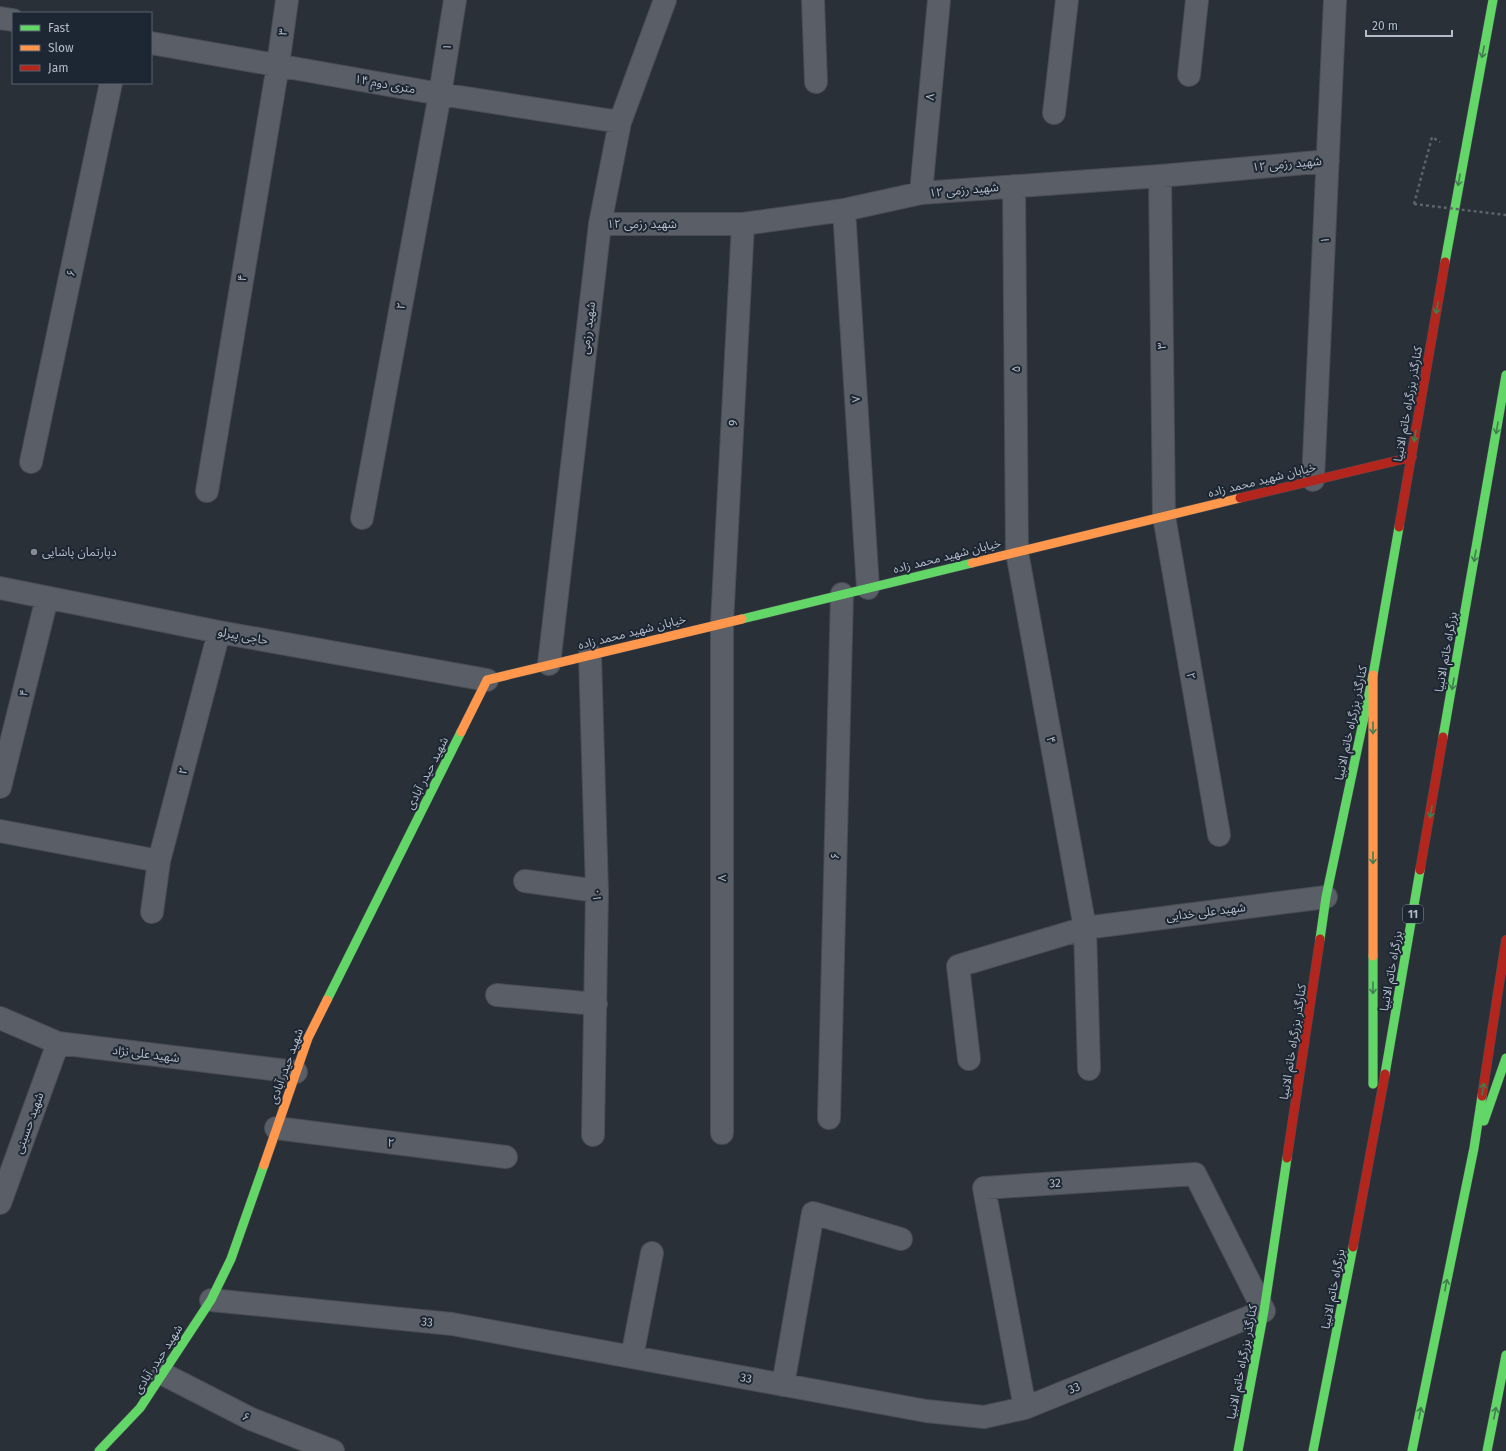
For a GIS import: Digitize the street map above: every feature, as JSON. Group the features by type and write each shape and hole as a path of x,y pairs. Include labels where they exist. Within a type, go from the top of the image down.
{"main road":[{"name":"کنارگذر بزرگراه خاتم الانبیا","path":"1238,1451 1264,1311 1326,897 1373,675 1412,457 1462,161 1493,0"},
{"name":"بزرگراه خاتم الانبیا","path":"1313,1451 1373,1144 1506,375"},
{"name":"خیابان شهید محمد زاده","path":"487,680 1412,457"},
{"path":"1373,675 1373,1144"},
{"name":"شهید حیدر آبادی","path":"99,1451 140,1408 211,1300 231,1259 308,1038 487,680"},
{"path":"1412,1451 1474,1148 1506,940"},
{"path":"1474,1148 1506,1058"},
{"path":"1487,1451 1503,1395 1506,1355"}],"street":[{"name":"۳","path":"278,65 287,0"},
{"name":"۱","path":"440,94 455,0"},
{"name":"شهید رزمی","path":"550,664 600,224 620,122 665,0"},
{"path":"813,0 816,82"},
{"name":"۸","path":"921,193 939,0"},
{"path":"1054,113 1067,0"},
{"path":"1189,74 1197,0"},
{"name":"۱","path":"1313,480 1336,0"},
{"path":"0,18 12,20"},
{"name":"۱۴ متری دوم","path":"152,43 440,94 620,122"},
{"name":"۴","path":"207,491 278,65"},
{"name":"۶","path":"31,462 111,84"},
{"name":"۲","path":"362,518 440,94"},
{"name":"شهید رزمی ۱۲","path":"600,224 743,224 844,210 921,193 1160,176 1328,161"},
{"name":"۳","path":"1160,176 1164,516"},
{"name":"۵","path":"1014,186 1017,552"},
{"name":"۷","path":"844,210 868,588"},
{"name":"9","path":"722,623 743,224"},
{"name":"۲","path":"1164,516 1219,835"},
{"name":"۴","path":"1017,552 1085,928 1089,1069"},
{"name":"حاجی پیرلو","path":"0,588 220,632 487,680"},
{"name":"۶","path":"829,1118 842,594"},
{"name":"۴","path":"0,787 47,598"},
{"name":"۸","path":"722,623 722,1133"},
{"name":"۲","path":"152,912 159,861 220,632"},
{"name":"۱۰","path":"590,654 597,891 594,1135"},
{"path":"0,831 159,861"},
{"path":"525,881 597,891"},
{"name":"شهید علی خدایی","path":"969,1059 958,966 1085,928 1326,897"},
{"path":"497,995 596,1004"},
{"name":"شهید علی نژاد","path":"0,1018 58,1043 296,1072"},
{"name":"شهید حسینی","path":"0,1203 58,1043"},
{"name":"۲","path":"276,1128 506,1157"},
{"name":"32","path":"1025,1408 984,1188 1195,1174 1264,1311"},
{"path":"783,1385 813,1213 901,1239"},
{"path":"632,1357 652,1253"},
{"name":"33","path":"211,1300 452,1324 933,1412 984,1416 1025,1408 1264,1311"},
{"name":"۶","path":"163,1374 251,1419 333,1451"}],"path":[{"path":"1432,138 1414,204 1506,215"}],"traffic: fast":[{"path":"1445,262 1493,0"},
{"path":"1443,737 1506,375"},
{"path":"1320,939 1326,897 1373,675 1399,527"},
{"path":"742,619 972,563"},
{"path":"327,1000 461,732"},
{"path":"1385,1074 1420,870"},
{"path":"1373,956 1373,1084"},
{"path":"1484,1121 1506,1058"},
{"path":"1412,1451 1474,1148 1482,1096"},
{"path":"1238,1451 1264,1311 1287,1158"},
{"path":"99,1451 140,1408 211,1300 231,1259 264,1165"},
{"path":"1313,1451 1353,1247"},
{"path":"1487,1451 1506,1355"}],"traffic: slow":[{"path":"972,563 1240,498"},
{"path":"461,732 487,680 742,619"},
{"path":"1373,675 1373,956"},
{"path":"264,1165 308,1038 327,1000"}],"traffic: jam":[{"path":"1399,527 1445,262"},
{"path":"1240,498 1412,457"},
{"path":"1420,870 1443,737"},
{"path":"1287,1158 1320,939"},
{"path":"1482,1096 1506,940"},
{"path":"1353,1247 1385,1074"}],"place":[{"name":"دپارتمان پاشایی","path":"34,552"}]}
